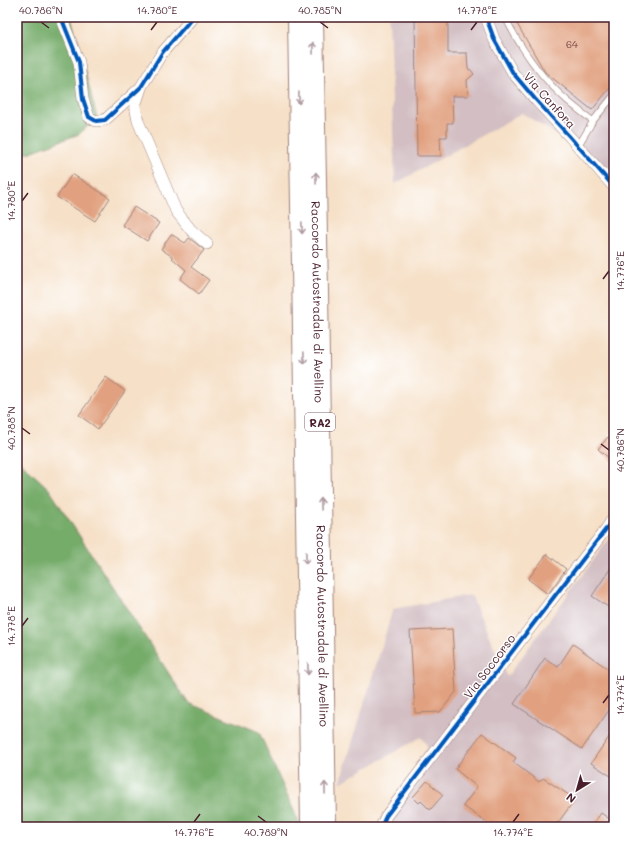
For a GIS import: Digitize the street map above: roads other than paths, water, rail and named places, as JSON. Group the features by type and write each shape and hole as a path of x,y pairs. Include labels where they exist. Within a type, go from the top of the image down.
{"highway":[{"name":"Raccordo Autostradale di Avellino","path":"298,17 311,827"},
{"name":"Raccordo Autostradale di Avellino","path":"313,17 326,827"}],"street":[{"path":"61,17 79,62 83,99 88,117 96,122 105,120 141,88"},
{"path":"193,17 162,53 141,88 135,106 138,121 176,211 191,230 207,244"},
{"name":"Via Canfora","path":"486,17 494,39 513,73 614,187"},
{"name":"Via Soccorso","path":"381,827 386,816 614,517"}],"lane":[{"path":"505,17 514,35 537,70 560,94 593,120"},
{"path":"578,146 593,120 614,95"}]}
